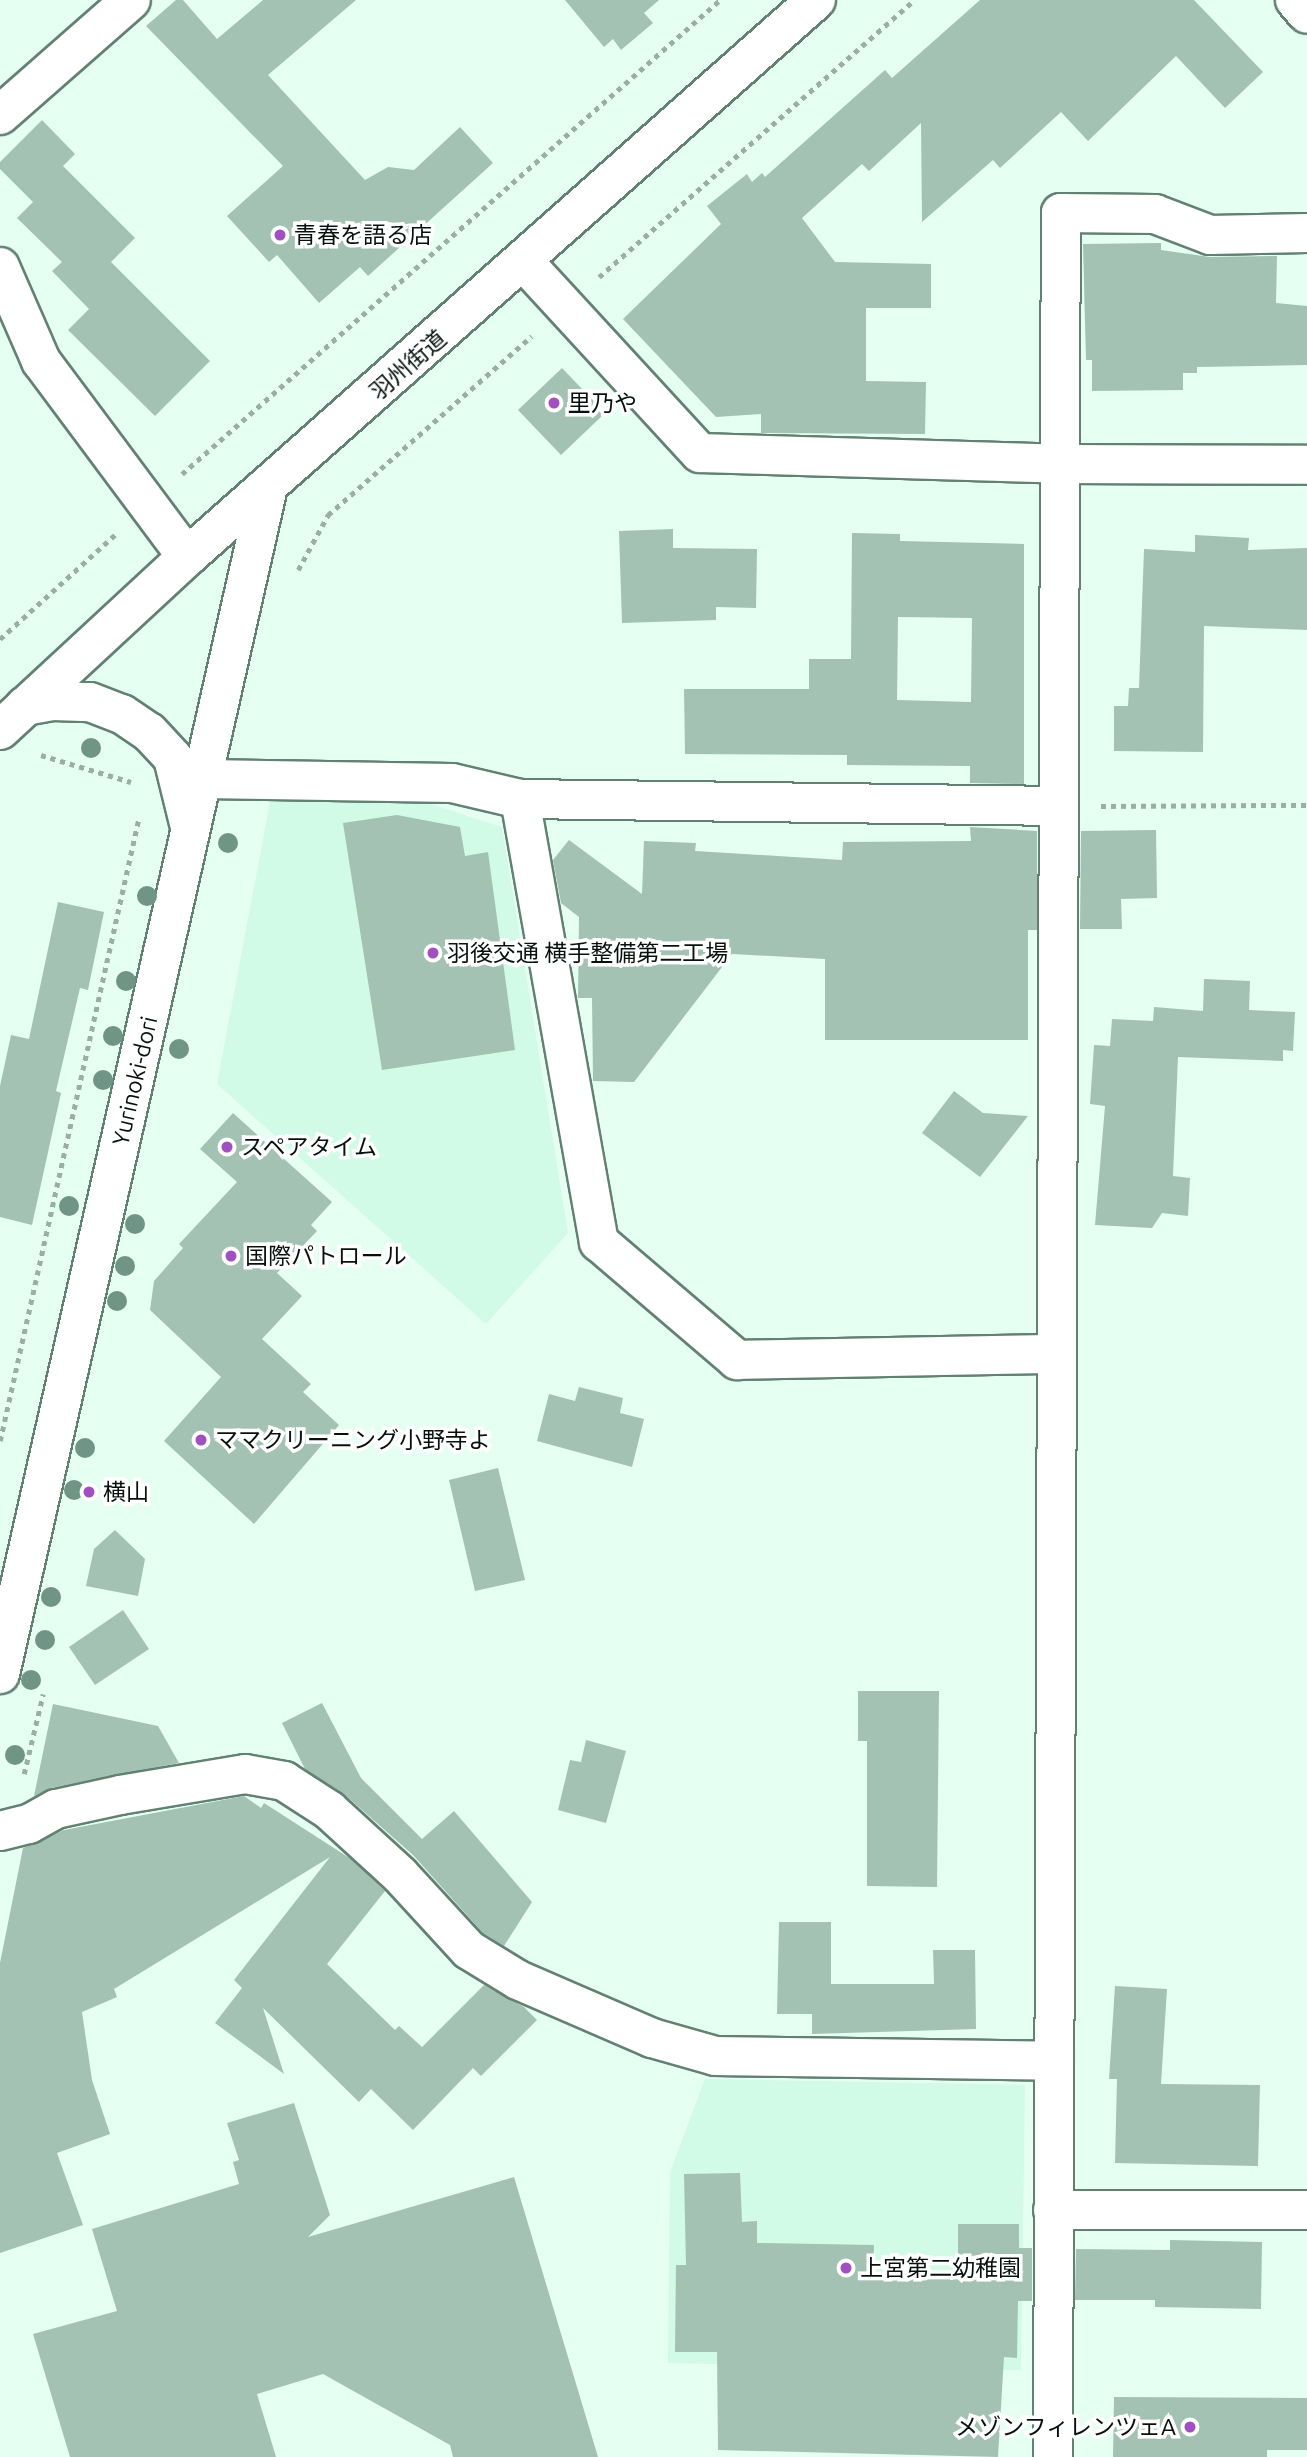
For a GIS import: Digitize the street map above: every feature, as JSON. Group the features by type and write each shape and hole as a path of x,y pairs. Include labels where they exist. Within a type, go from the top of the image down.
{"street":[{"path":"0,115 131,0"},
{"name":"羽州街道","path":"13,718 187,557 525,263 816,0"},
{"path":"1295,0 1307,14"},
{"path":"1053,2457 1054,1354 1061,213 1156,214 1210,235 1307,233"},
{"path":"525,263 700,453 1061,464 1307,465"},
{"path":"0,267 41,361 187,557"},
{"name":"Yurinoki-dori","path":"0,1674 268,487"},
{"path":"13,718 53,701 90,702 122,714 149,732 173,758 183,785 190,836"},
{"path":"204,779 452,782 520,799 1059,806"},
{"path":"520,799 599,1242 737,1360 1054,1354"},
{"path":"6,1830 55,1809 120,1795 245,1774 284,1781 329,1810 390,1866 470,1950 518,1980 653,2038 715,2056 1054,2061"},
{"path":"1053,2210 1307,2210"}],"path":[{"path":"0,639 148,504 720,0"},
{"path":"295,576 328,515 914,0"},
{"path":"41,755 146,786"},
{"path":"1059,806 1307,805"},
{"path":"0,1441 140,814"},
{"path":"6,1830 46,1682"}],"shaded area":[{"path":"415,799 502,827 568,1233 486,1324 217,1084 270,802"},
{"name":"上宮第二幼稚園","path":"705,2079 1025,2085 1021,2370 668,2363 670,2172"}],"building":[{"path":"176,0 183,0 217,39 263,0 356,0 268,75 365,180 388,167 414,170 460,127 493,163 368,276 360,267 319,303 277,255 269,262 227,216 283,166 146,26"},
{"path":"565,0 659,0 644,13 653,23 621,50 613,39 604,47"},
{"path":"980,0 1194,0 1263,72 1225,108 1176,56 1088,141 1061,112 1000,168 993,160 922,222 921,123 869,171 862,164 802,218 835,262 931,264 931,308 866,308 866,381 926,382 925,434 761,433 761,414 716,417 623,319 721,224 707,206 747,174 752,182 762,173 765,177 885,70 892,78"},
{"path":"42,120 75,154 63,166 135,238 111,262 210,361 155,416 68,330 89,309 52,271 62,262 17,218 33,202 0,169 0,162"},
{"path":"1161,243 1161,250 1210,257 1277,256 1276,303 1307,306 1307,365 1197,367 1197,373 1183,373 1183,390 1092,391 1092,360 1086,360 1083,244"},
{"name":"里乃や","path":"562,368 605,413 561,455 518,410"},
{"path":"673,529 673,548 757,549 756,608 716,607 716,620 622,623 619,531"},
{"path":"852,533 900,534 900,541 1024,544 1024,784 970,783 970,766 847,765 847,755 685,754 684,689 809,689 809,659 851,659","holes":["898,617 972,618 971,702 897,700"]},
{"path":"1195,535 1249,538 1248,550 1307,548 1307,630 1204,626 1203,752 1114,751 1114,706 1128,706 1129,688 1139,688 1144,549 1195,552"},
{"name":"羽後交通 横手整備第二工場","path":"397,815 460,827 465,856 488,852 515,1050 382,1070 343,823"},
{"path":"970,827 1037,831 1037,930 1028,930 1028,1040 825,1040 825,959 732,954 634,1082 593,1081 592,998 578,998 579,917 561,903 553,860 569,840 642,894 644,841 696,843 695,851 842,860 843,842 971,841"},
{"path":"1156,830 1157,898 1121,899 1122,929 1080,929 1081,831"},
{"path":"58,902 104,912 88,990 80,988 56,1091 61,1093 32,1225 0,1217 0,1086 11,1035 29,1039"},
{"path":"1204,979 1250,981 1249,1010 1295,1012 1293,1051 1283,1050 1283,1061 1178,1057 1173,1176 1190,1178 1188,1216 1162,1213 1152,1228 1095,1225 1105,1106 1090,1104 1094,1045 1110,1046 1112,1019 1153,1021 1154,1007 1203,1011"},
{"path":"954,1091 983,1113 1028,1116 980,1177 922,1133"},
{"path":"233,1113 332,1202 311,1225 317,1231 277,1273 302,1296 262,1339 311,1384 303,1392 339,1425 254,1524 164,1441 221,1377 150,1310 154,1281 183,1248 179,1244 237,1182 200,1149"},
{"path":"579,1387 623,1398 620,1413 644,1419 632,1467 537,1441 549,1394 575,1401"},
{"path":"498,1468 525,1580 475,1591 449,1480"},
{"path":"115,1530 145,1559 138,1596 86,1586 94,1549"},
{"path":"123,1610 149,1649 95,1685 69,1647"},
{"path":"858,1691 939,1691 937,1887 867,1886 867,1741 858,1741"},
{"path":"322,1703 361,1778 422,1839 454,1811 532,1902 504,1946 483,1933 413,1855 344,1794 305,1769 282,1723"},
{"path":"53,1704 158,1726 179,1763 51,1788 34,1796"},
{"path":"586,1740 626,1751 606,1823 558,1810 570,1760 581,1762"},
{"path":"244,1796 261,1808 264,1803 351,1859 385,1891 327,1964 395,2030 399,2026 422,2047 484,1985 524,2007 537,2020 481,2076 473,2068 413,2130 371,2089 359,2102 263,2008 284,2074 215,2023 242,1988 234,1980 330,1857 114,1989 117,1997 82,2012 92,2080 110,2134 57,2153 83,2225 0,2253 0,1963 23,1848 64,1830"},
{"path":"779,1922 831,1922 831,1984 934,1984 933,1950 975,1950 976,2029 812,2034 812,2014 777,2014"},
{"path":"1115,1986 1167,1989 1161,2084 1260,2085 1258,2166 1115,2163 1117,2079 1109,2079"},
{"path":"294,2103 330,2215 308,2237 514,2177 598,2457 453,2457 450,2445 323,2374 257,2394 276,2457 70,2457 33,2334 117,2311 92,2229 239,2184 233,2162 239,2160 227,2123"},
{"path":"740,2173 742,2222 757,2221 757,2243 874,2245 873,2276 958,2277 958,2224 1019,2224 1019,2248 1032,2248 1032,2301 1018,2301 1017,2358 1004,2357 998,2457 718,2450 717,2352 675,2352 676,2265 686,2265 684,2174"},
{"path":"1170,2240 1262,2242 1261,2309 1155,2307 1155,2300 1075,2300 1076,2249 1170,2250"},
{"name":"メゾンフィレンツェA","path":"1114,2397 1307,2398 1307,2450 1267,2450 1267,2457 1113,2457"}],"place":[{"name":"青春を語る店","path":"280,235"},
{"name":"里乃や","path":"554,403"},
{"name":"羽後交通 横手整備第二工場","path":"433,953"},
{"name":"スペアタイム","path":"227,1147"},
{"name":"国際パトロール","path":"231,1256"},
{"name":"ママクリーニング小野寺よ","path":"201,1440"},
{"name":"横山","path":"89,1492"},
{"name":"上宮第二幼稚園","path":"846,2268"},
{"name":"メゾンフィレンツェA","path":"1190,2427"}]}
